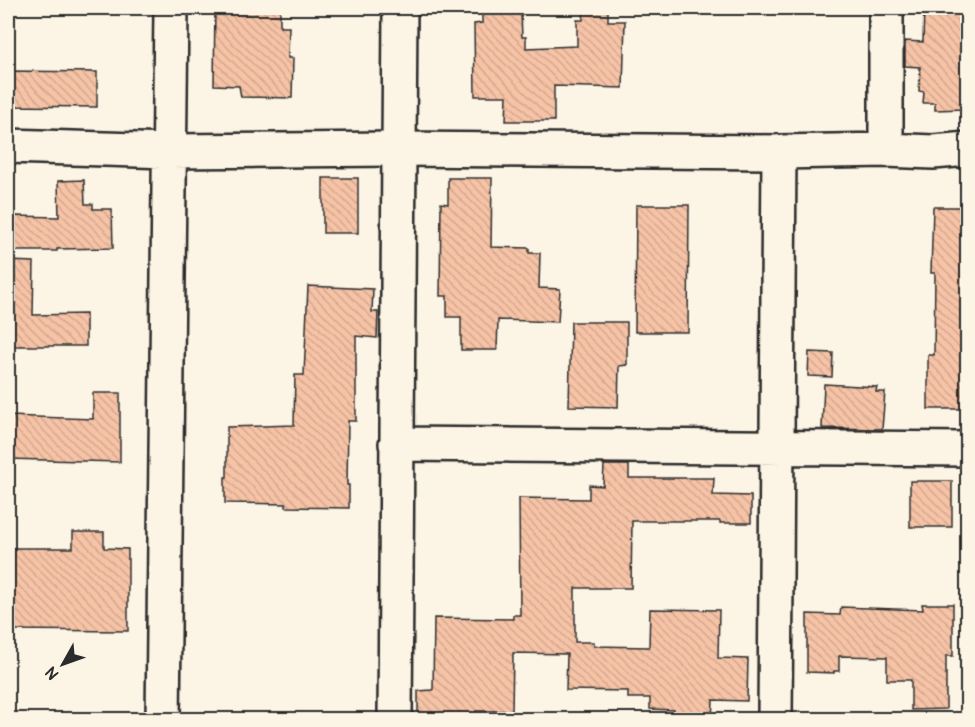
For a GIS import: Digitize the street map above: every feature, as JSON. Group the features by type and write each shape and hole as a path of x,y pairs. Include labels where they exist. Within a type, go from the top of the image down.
{"street":[{"path":"163,720 171,8"},
{"path":"395,720 397,149 400,8"},
{"path":"886,8 886,150"},
{"path":"8,146 169,152 397,149 933,152 968,149"},
{"path":"775,720 779,152"},
{"path":"396,444 968,449"}],"building":[{"path":"215,8 280,8 280,27 289,27 288,58 293,58 292,98 241,97 239,86 214,85"},
{"path":"482,8 510,8 510,12 521,12 522,37 526,37 526,48 577,46 577,20 583,20 584,9 608,10 608,21 625,21 623,88 554,86 554,121 506,121 507,96 475,96 474,24 482,23"},
{"path":"924,8 968,8 968,63 962,63 963,109 935,110 935,103 923,103 924,92 919,91 920,67 905,66 905,41 923,42"},
{"path":"8,71 97,72 97,107 8,106"},
{"path":"323,178 358,178 358,233 323,233"},
{"path":"448,178 492,178 491,247 529,248 529,253 540,253 539,288 560,289 558,322 498,320 497,350 461,350 461,317 447,317 447,296 440,296 441,203 448,204"},
{"path":"84,180 85,204 93,204 93,209 112,209 113,248 13,251 14,216 59,217 58,181"},
{"path":"636,205 689,205 688,332 635,332"},
{"path":"933,207 968,207 968,402 962,402 962,409 928,409 928,355 934,355 935,273 931,273"},
{"path":"8,261 34,262 33,315 86,314 86,346 8,346"},
{"path":"308,286 373,289 372,312 378,312 377,338 356,336 356,421 348,421 349,508 225,503 227,427 294,425 295,375 304,375"},
{"path":"571,322 627,322 627,365 619,366 618,407 569,406"},
{"path":"809,352 833,353 832,377 808,376"},
{"path":"824,384 877,387 876,392 885,392 882,429 822,428"},
{"path":"93,393 120,393 120,462 8,459 8,416 93,419"},
{"path":"604,465 629,465 629,478 714,478 713,495 751,496 751,523 632,521 631,588 575,588 575,642 594,642 594,646 649,647 650,609 719,610 718,658 748,659 747,701 713,700 712,720 674,720 674,710 650,709 650,698 628,698 628,691 566,690 567,654 513,653 512,711 476,711 476,715 418,715 418,691 433,690 434,618 513,619 513,615 520,615 519,498 589,499 589,485 603,486"},
{"path":"910,481 952,481 952,527 910,527"},
{"path":"73,532 104,532 104,548 128,549 128,631 8,630 8,548 73,548"},
{"path":"922,604 953,604 953,656 946,656 946,709 911,710 911,680 887,680 887,657 839,656 839,671 834,671 834,673 807,672 807,614 840,615 841,607 923,610"}]}
